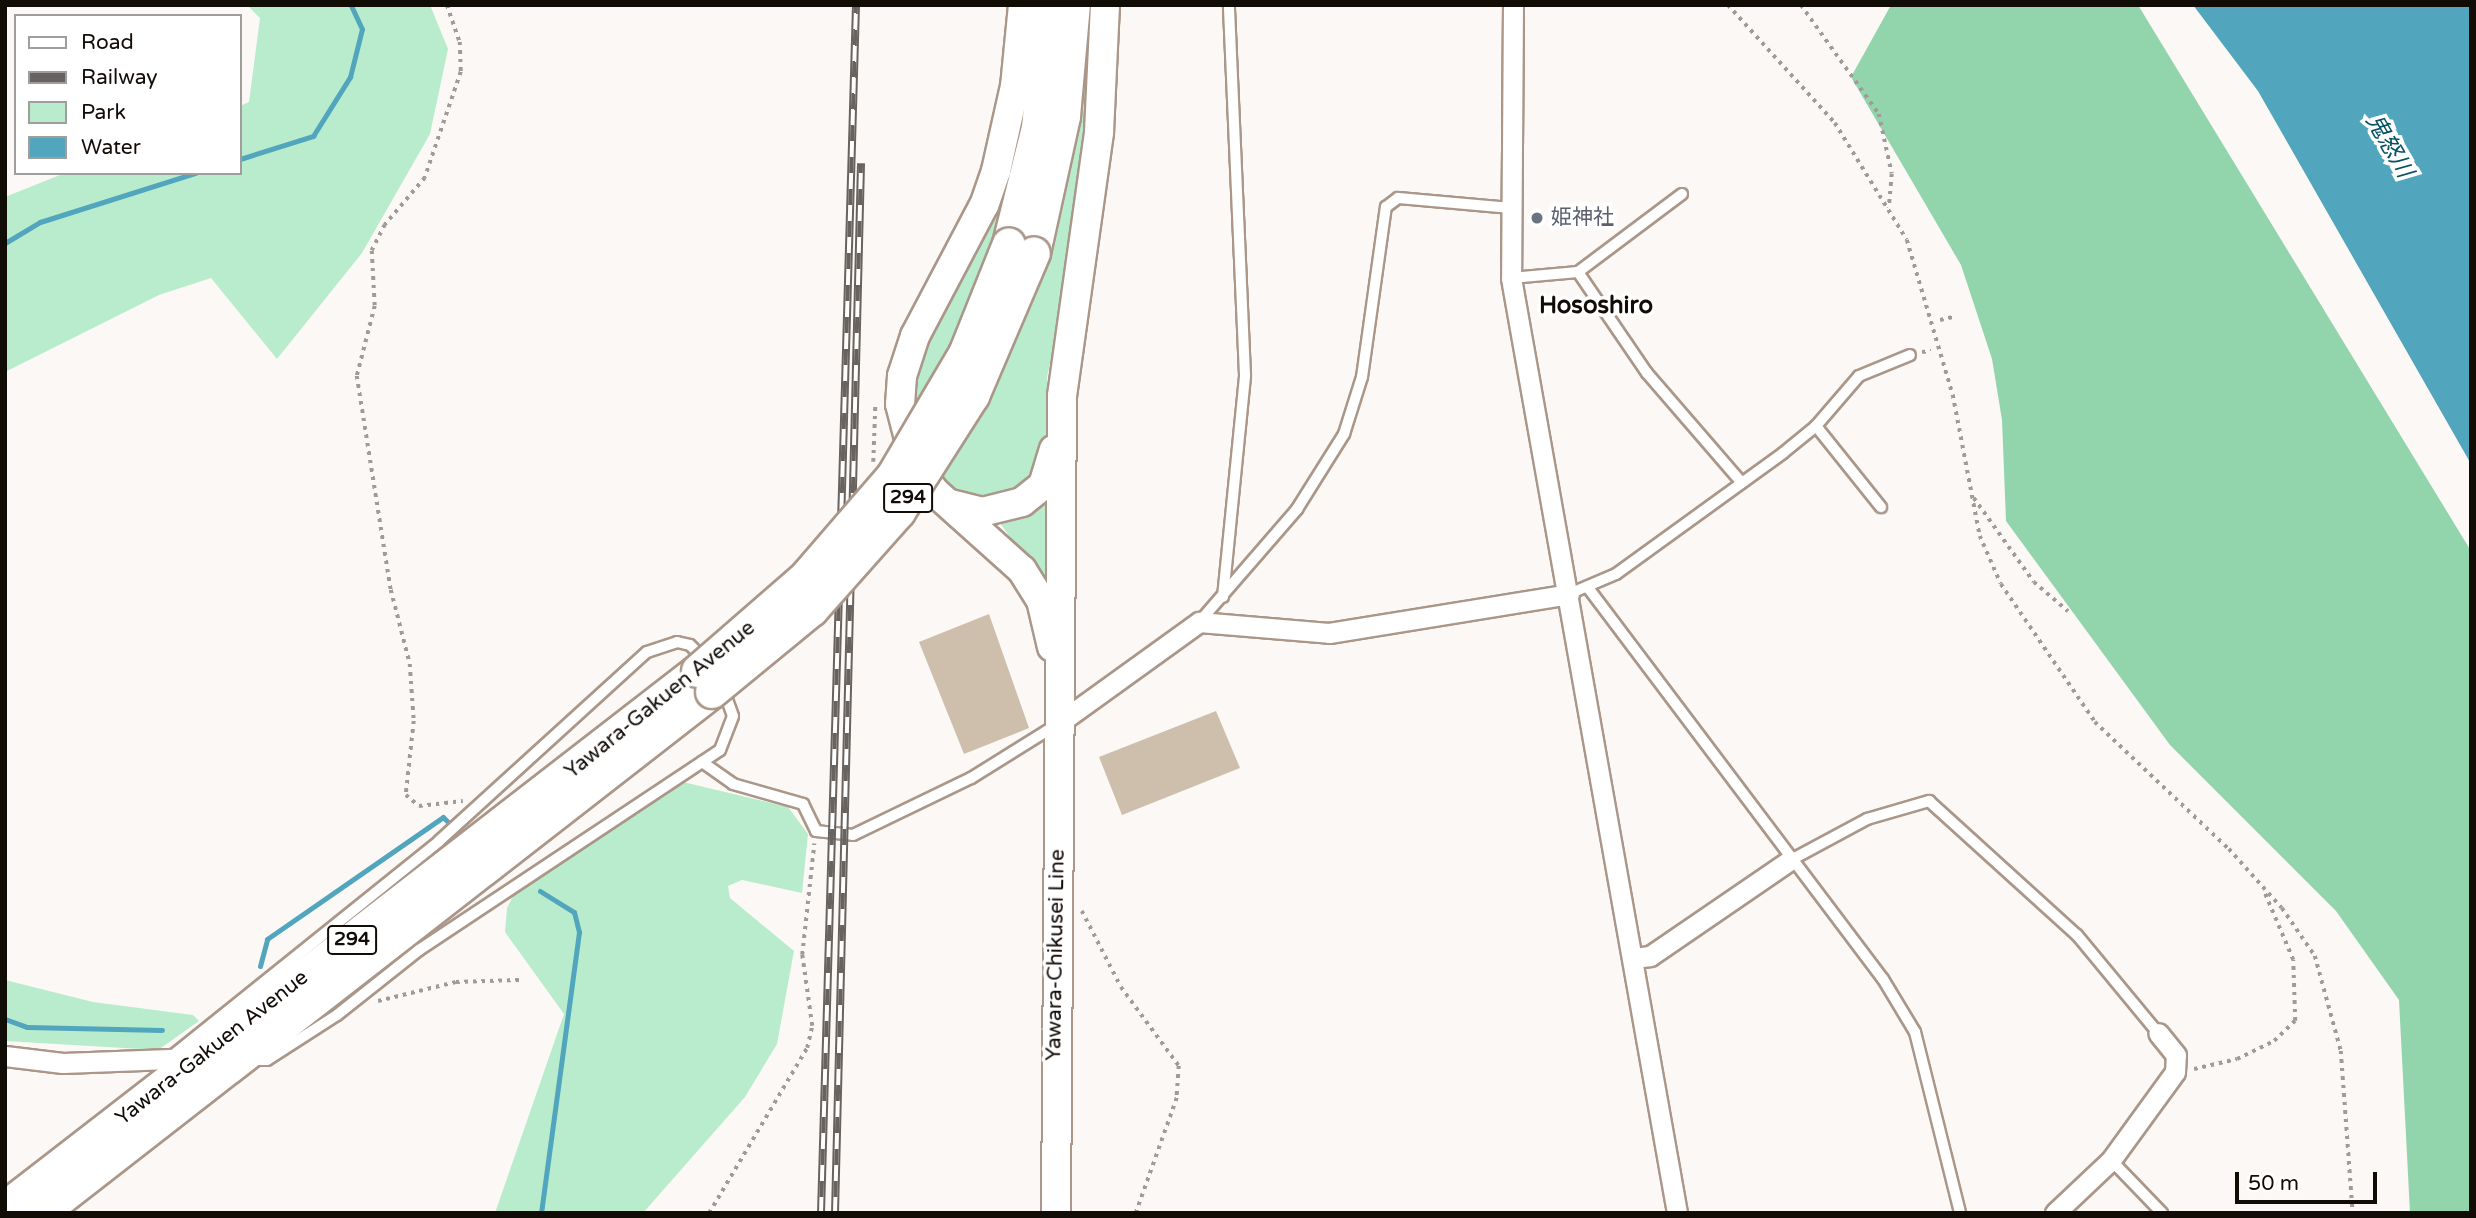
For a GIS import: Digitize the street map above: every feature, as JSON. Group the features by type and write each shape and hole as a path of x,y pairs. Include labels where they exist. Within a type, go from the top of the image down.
{"highway":[{"name":"Yawara-Gakuen Avenue","path":"1022,249 1051,5"},
{"name":"Yawara-Gakuen Avenue","path":"42,1213 705,682 805,578 893,476 965,354 1022,249 1062,129 1074,5"},
{"name":"Yawara-Gakuen Avenue","path":"5,1208 184,1058 705,682"}],"main road":[{"path":"1023,5 1015,86 996,171 984,205 915,336 902,376 903,426 913,459 944,500 1012,559 1035,590 1049,628 1059,710"},
{"path":"944,500 994,512 1035,493 1050,473 1100,132 1105,5"},
{"path":"1059,710 1062,396"},
{"name":"Yawara-Chikusei Line","path":"1056,1213 1059,710"}],"street":[{"path":"1513,5 1509,208 1511,278 1531,411 1569,594 1594,760 1634,958 1677,1213"},
{"path":"1059,710 1199,622 1329,633 1569,594"},
{"path":"1634,958 1650,956 1789,862"},
{"path":"2055,1213 2111,1160 2178,1064 2158,1033"},
{"path":"5,1056 63,1063 184,1058"}],"lane":[{"path":"1223,597 1245,375 1229,5"},
{"path":"1511,278 1578,272 1682,194"},
{"path":"1199,622 1297,509 1344,434 1368,344 1386,207 1398,198 1509,208"},
{"path":"1578,272 1647,373 1742,483"},
{"path":"1569,594 1589,589 1742,483 1816,426 1859,376 1910,355"},
{"path":"1816,426 1881,507"},
{"path":"1589,589 1789,862 1883,979 1914,1032 1960,1213"},
{"path":"664,642 698,651 731,702 731,730 720,750 419,950 337,1015 267,1060 233,1062 184,1058 664,642"},
{"path":"702,762 733,784 803,804 816,831 844,836 872,828 1024,748 1059,710"},
{"path":"1789,862 1867,819 1929,801 2077,935 2158,1033"},
{"path":"2111,1160 2162,1213"}],"path":[{"path":"447,5 460,42 461,72 425,178 385,225 372,251 374,306 358,376 391,590 410,664 414,721 406,795 419,806 482,801"},
{"path":"1728,5 1835,123 1907,240 1933,322 1986,559 2069,690 2262,888 2315,956 2332,999 2342,1051 2353,1213"},
{"path":"1801,5 1879,114 1892,174 1889,210"},
{"path":"1940,320 1953,317"},
{"path":"872,469 876,402"},
{"path":"1973,496 2034,582 2068,611"},
{"path":"709,1213 807,1048 811,1026 802,955 816,831"},
{"path":"2178,1064 2205,1069 2237,1059 2274,1041 2295,1021 2293,960 2262,888"},
{"path":"1057,894 1084,912 1121,986 1179,1066 1177,1098 1136,1213"},
{"path":"372,1003 456,982 520,980"}],"green space":[{"path":"247,5 430,5 448,49 430,134 362,253 277,359 211,278 159,295 5,372 5,197 60,175 242,175 242,105 249,102 260,18"},
{"path":"1086,5 1098,5 1072,264 1047,377 1048,449 1021,494 972,504 937,479 1015,342 1048,254"},
{"path":"1891,5 2138,5 2471,551 2471,1213 2410,1213 2399,1000 2336,911 2170,745 2006,521 2002,420 1992,359 1961,265 1851,77"},
{"path":"1022,82 1028,131 984,282 911,428 912,366"},
{"path":"1052,484 1048,591 998,520"},
{"path":"683,782 788,807 808,834 802,893 742,880 728,886 730,898 794,951 777,1044 745,1097 643,1213 495,1213 564,1014 505,932 507,908 515,892"},
{"path":"5,980 93,1002 193,1015 199,1021 158,1050 5,1041"}],"water":[{"name":"鬼怒川","path":"2193,5 2471,5 2471,464 2258,91"}],"building":[{"path":"989,614 1029,728 964,754 919,642"},
{"path":"1216,711 1240,768 1122,815 1099,757"}],"waterway":[{"path":"242,158 313,136 350,77 362,29 351,5"},
{"path":"5,243 40,222 189,175"},
{"path":"260,966 267,939 443,817 447,821"},
{"path":"540,891 574,912 579,932 541,1213"},
{"path":"5,1019 27,1027 162,1030"}],"railway":[{"path":"821,1213 856,5"},
{"path":"835,1213 861,163"}],"place":[{"name":"姫神社","path":"1537,218"}],"district":[{"name":"Hososhiro","path":"1596,306"}]}
